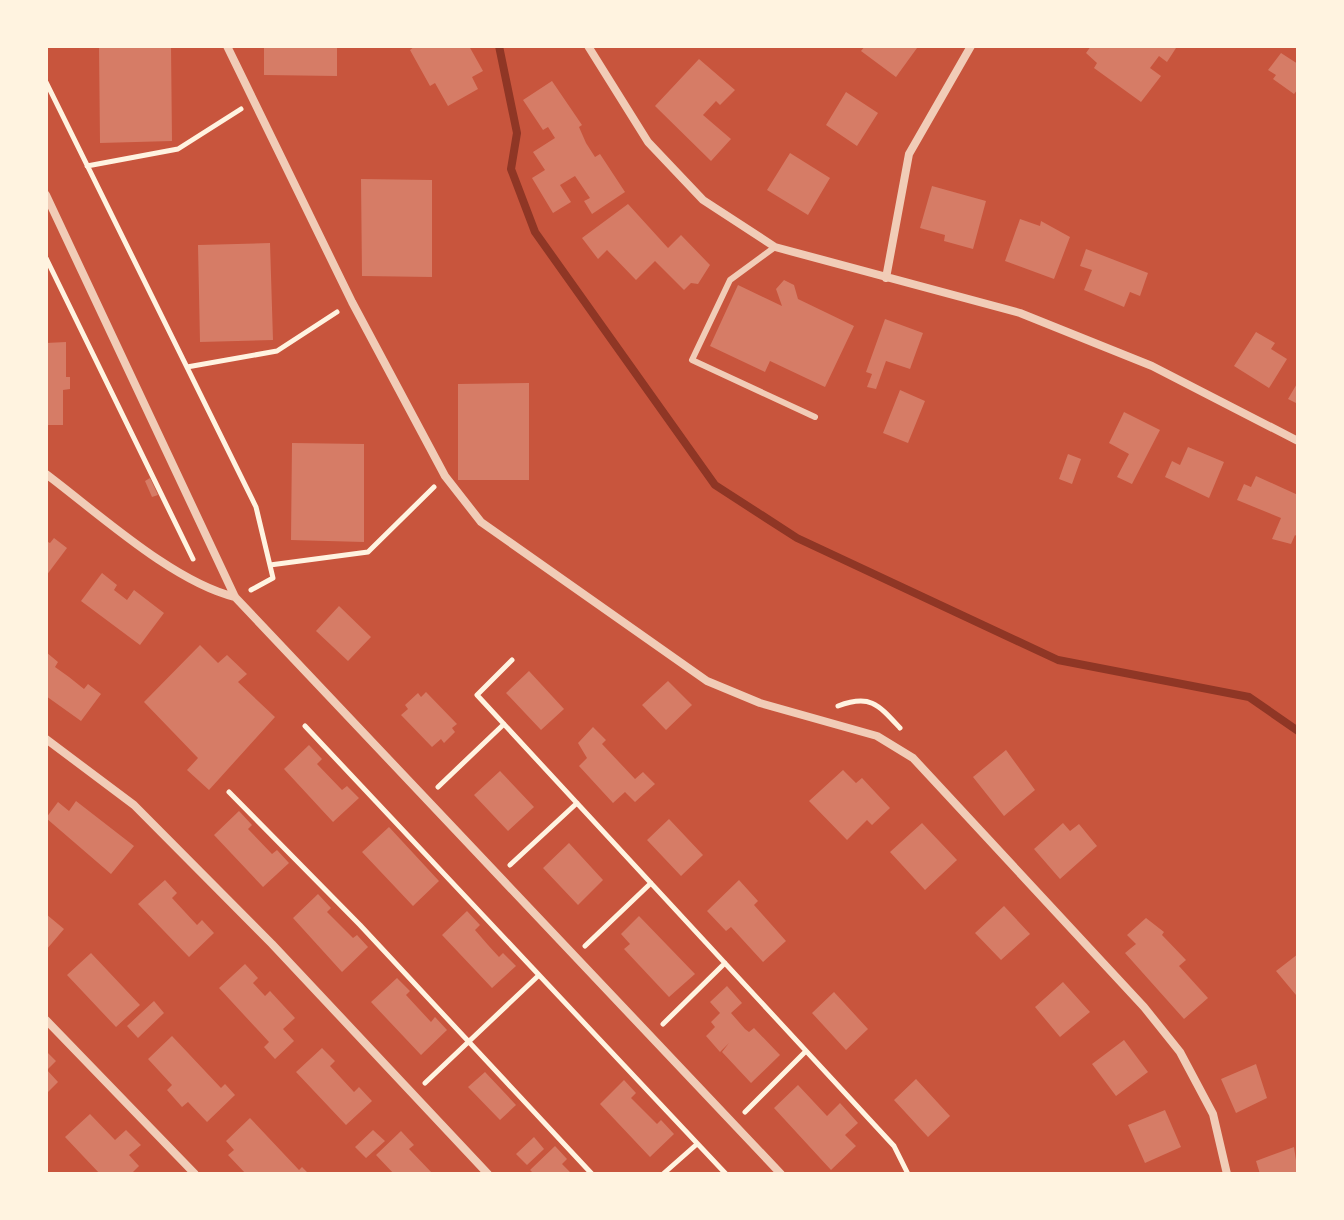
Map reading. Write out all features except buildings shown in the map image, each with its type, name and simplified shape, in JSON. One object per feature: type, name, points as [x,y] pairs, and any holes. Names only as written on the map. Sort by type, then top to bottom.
[{"type":"street","points":[[227,46],[352,302],[445,476],[481,522],[707,681],[760,703],[877,736],[913,758],[1144,1007],[1180,1052],[1213,1114],[1227,1174]]},
{"type":"street","points":[[588,46],[648,142],[703,200],[775,247],[1020,313],[1152,366],[1298,441]]},
{"type":"street","points":[[886,278],[909,154],[971,46]]},
{"type":"street","points":[[46,195],[235,597],[781,1174]]},
{"type":"street","points":[[46,474],[172,567],[208,588],[235,597]]},
{"type":"street","points":[[46,739],[134,805],[272,944],[488,1174]]},
{"type":"street","points":[[46,1020],[195,1174]]},
{"type":"lane","points":[[775,247],[730,280],[692,360],[815,417]]},
{"type":"path","points":[[46,82],[256,507],[273,578]]},
{"type":"path","points":[[87,166],[178,149],[254,101]]},
{"type":"path","points":[[46,258],[208,588]]},
{"type":"path","points":[[187,367],[277,351],[352,302]]},
{"type":"path","points":[[270,565],[368,552],[445,476]]},
{"type":"path","points":[[512,660],[477,695],[894,1146],[908,1174]]},
{"type":"path","points":[[830,707],[855,698],[871,701],[909,736]]},
{"type":"path","points":[[425,798],[504,724]]},
{"type":"path","points":[[305,726],[726,1174]]},
{"type":"path","points":[[229,792],[360,925],[592,1174]]},
{"type":"path","points":[[515,861],[577,803]]},
{"type":"path","points":[[592,939],[651,883]]},
{"type":"path","points":[[670,1017],[725,963]]},
{"type":"path","points":[[429,1080],[538,976]]},
{"type":"path","points":[[751,1106],[806,1051]]},
{"type":"path","points":[[663,1174],[697,1144]]},
{"type":"waterway","points":[[499,46],[517,133],[511,169],[535,232],[715,485],[797,538],[1058,660],[1249,697],[1298,731]]}]
